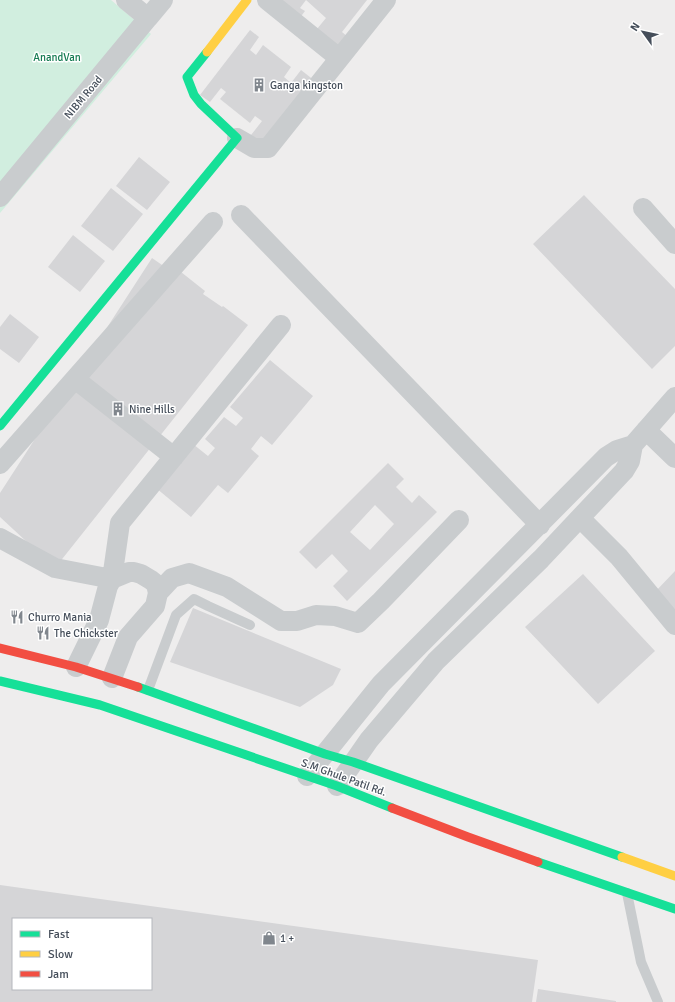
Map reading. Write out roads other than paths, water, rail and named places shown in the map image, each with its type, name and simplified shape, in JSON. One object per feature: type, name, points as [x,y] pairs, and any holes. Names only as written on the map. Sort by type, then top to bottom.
[{"type":"street","points":[[126,0],[148,18]]},
{"type":"street","name":"NIBM Road","points":[[0,197],[164,0]]},
{"type":"street","points":[[247,0],[188,77],[194,95],[201,104],[237,138],[254,148],[268,148],[386,0]]},
{"type":"street","points":[[267,0],[339,58]]},
{"type":"street","points":[[0,426],[237,138]]},
{"type":"street","points":[[643,208],[675,244]]},
{"type":"street","points":[[241,215],[540,524]]},
{"type":"street","points":[[0,464],[214,222]]},
{"type":"street","points":[[76,667],[99,620],[108,586],[112,579],[120,523],[281,325]]},
{"type":"street","points":[[75,379],[174,457]]},
{"type":"street","points":[[337,786],[369,740],[436,661],[541,559],[624,471],[630,461],[633,445],[675,396]]},
{"type":"street","points":[[646,430],[675,458]]},
{"type":"street","points":[[307,776],[381,684],[606,457],[617,450],[633,445]]},
{"type":"street","points":[[580,518],[619,557],[675,625]]},
{"type":"street","points":[[158,593],[172,578],[189,572],[227,587],[281,621],[297,621],[316,615],[335,616],[358,623],[459,520]]},
{"type":"street","points":[[0,538],[55,568],[112,579],[129,572],[141,574],[156,584],[158,593],[155,606],[128,637],[112,678]]},
{"type":"street","name":"S.M Ghule Patil Rd.","points":[[0,648],[76,667],[148,690],[325,754],[353,762],[675,876]]},
{"type":"street","name":"S.M Ghule Patil Rd.","points":[[0,681],[100,705],[161,725],[337,786],[468,837],[627,894],[675,909]]},
{"type":"lane","points":[[148,690],[176,615],[194,598],[250,625]]},
{"type":"lane","points":[[627,894],[641,962],[658,1002]]},
{"type":"place","name":"Ganga kingston","points":[[259,85]]},
{"type":"place","name":"Nine Hills","points":[[118,409]]},
{"type":"place","name":"Churro Mania","points":[[17,617]]},
{"type":"place","name":"The Chickster","points":[[43,633]]},
{"type":"place","name":"1 +","points":[[269,938]]},
{"type":"park label","name":"AnandVan","points":[[57,57]]}]
